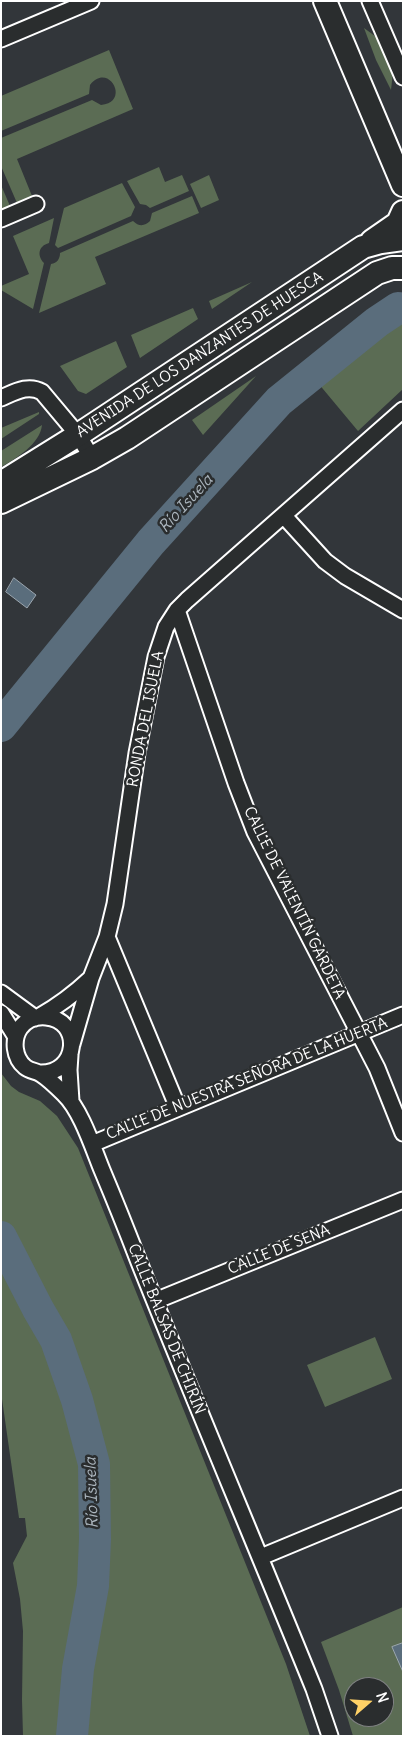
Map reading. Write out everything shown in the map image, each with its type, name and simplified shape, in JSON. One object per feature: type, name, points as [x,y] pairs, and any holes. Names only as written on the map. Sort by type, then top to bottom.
[{"type":"main road","points":[[325,1],[403,185]]},
{"type":"main road","points":[[363,247],[398,222],[403,212]]},
{"type":"main road","name":"AVENIDA DE LOS DANZANTES DE HUESCA","points":[[1,483],[78,435],[363,247],[403,239]]},
{"type":"main road","name":"AVENIDA DE LOS DANZANTES DE HUESCA","points":[[1,502],[92,458],[127,438],[377,273],[392,268],[403,268]]},
{"type":"street","points":[[1,39],[91,1]]},
{"type":"street","points":[[370,1],[403,77]]},
{"type":"street","points":[[1,219],[36,204]]},
{"type":"street","points":[[1,398],[26,389],[38,390],[46,395],[78,435],[92,458]]},
{"type":"street","name":"RONDA DEL ISUELA","points":[[71,1050],[91,978],[107,937],[115,904],[137,753],[156,657],[166,627],[177,610],[403,410]]},
{"type":"street","points":[[284,516],[325,561],[345,576],[403,610]]},
{"type":"street","name":"CALLE DE VALENTÍN GARDETA","points":[[177,610],[236,783],[255,832],[359,1033],[376,1068],[403,1134]]},
{"type":"street","points":[[107,937],[178,1108]]},
{"type":"street","name":"RONDA DEL ISUELA","points":[[37,1017],[58,1006],[76,993],[91,978]]},
{"type":"street","points":[[1,993],[37,1017],[54,1018],[62,1024],[70,1036],[71,1050],[65,1063],[49,1073],[39,1073],[26,1068],[19,1061],[16,1052],[16,1038],[23,1025],[37,1017]]},
{"type":"street","points":[[1,1013],[16,1038]]},
{"type":"street","name":"CALLE DE NUESTRA SEÑORA DE LA HUERTA","points":[[92,1144],[403,1015]]},
{"type":"street","name":"CALLE BALSAS DE CHIRÍN","points":[[71,1050],[69,1075],[71,1101],[92,1144],[261,1558],[314,1689],[330,1736]]},
{"type":"street","name":"CALLE BALSAS DE CHIRÍN","points":[[39,1073],[71,1101]]},
{"type":"street","name":"CALLE DE SENA","points":[[155,1301],[403,1200]]},
{"type":"street","points":[[261,1558],[403,1498]]},
{"type":"green space","points":[[364,28],[379,39],[393,72],[391,90],[376,60]]},
{"type":"green space","points":[[109,50],[133,109],[17,159],[32,196],[17,203],[1,166],[1,138],[92,100],[101,105],[110,103],[115,98],[116,91],[110,80],[104,78],[97,79],[90,85],[89,94],[1,131],[1,96]]},
{"type":"green space","points":[[159,167],[165,182],[182,175],[189,191],[150,208],[140,204],[127,181]]},
{"type":"green space","points":[[209,175],[219,200],[201,208],[190,184]]},
{"type":"green space","points":[[122,183],[135,207],[131,216],[58,248],[55,245],[64,208]]},
{"type":"green space","points":[[1,185],[10,206],[1,210]]},
{"type":"green space","points":[[192,196],[199,213],[95,257],[106,284],[39,313],[51,264],[58,260],[60,253],[133,221],[140,225],[146,224],[150,221],[152,213]]},
{"type":"green space","points":[[54,218],[49,243],[43,246],[40,252],[40,257],[44,263],[33,309],[1,290],[1,286],[29,274],[13,236]]},
{"type":"green space","points":[[252,282],[212,309],[209,301]]},
{"type":"green space","points":[[193,308],[198,319],[140,358],[131,335]]},
{"type":"green space","points":[[403,315],[403,389],[358,431],[318,383]]},
{"type":"green space","points":[[116,341],[127,367],[86,394],[78,391],[60,366]]},
{"type":"green space","points":[[256,376],[203,435],[192,420]]},
{"type":"green space","points":[[39,412],[39,414],[1,439],[1,428]]},
{"type":"green space","points":[[42,425],[37,438],[27,450],[1,467],[1,451]]},
{"type":"green space","points":[[1,1073],[11,1086],[19,1092],[40,1101],[57,1116],[78,1148],[286,1664],[310,1736],[23,1736],[23,1631],[20,1599],[13,1563],[27,1536],[25,1518],[19,1518],[1,1392]]},
{"type":"green space","points":[[375,1337],[392,1379],[325,1407],[307,1365]]},
{"type":"green space","points":[[403,1607],[403,1736],[353,1736],[350,1727],[394,1727],[394,1677],[344,1677],[344,1706],[321,1642]]},
{"type":"water","points":[[14,578],[36,595],[27,608],[6,592]]},
{"type":"water","points":[[403,1643],[403,1672],[392,1647]]},
{"type":"waterway","name":"Río Isuela","points":[[1,726],[151,542],[279,401],[377,322],[398,308]]},
{"type":"waterway","name":"Río Isuela","points":[[1,1237],[56,1340],[77,1400],[94,1464],[95,1539],[93,1586],[78,1669],[72,1736]]}]
